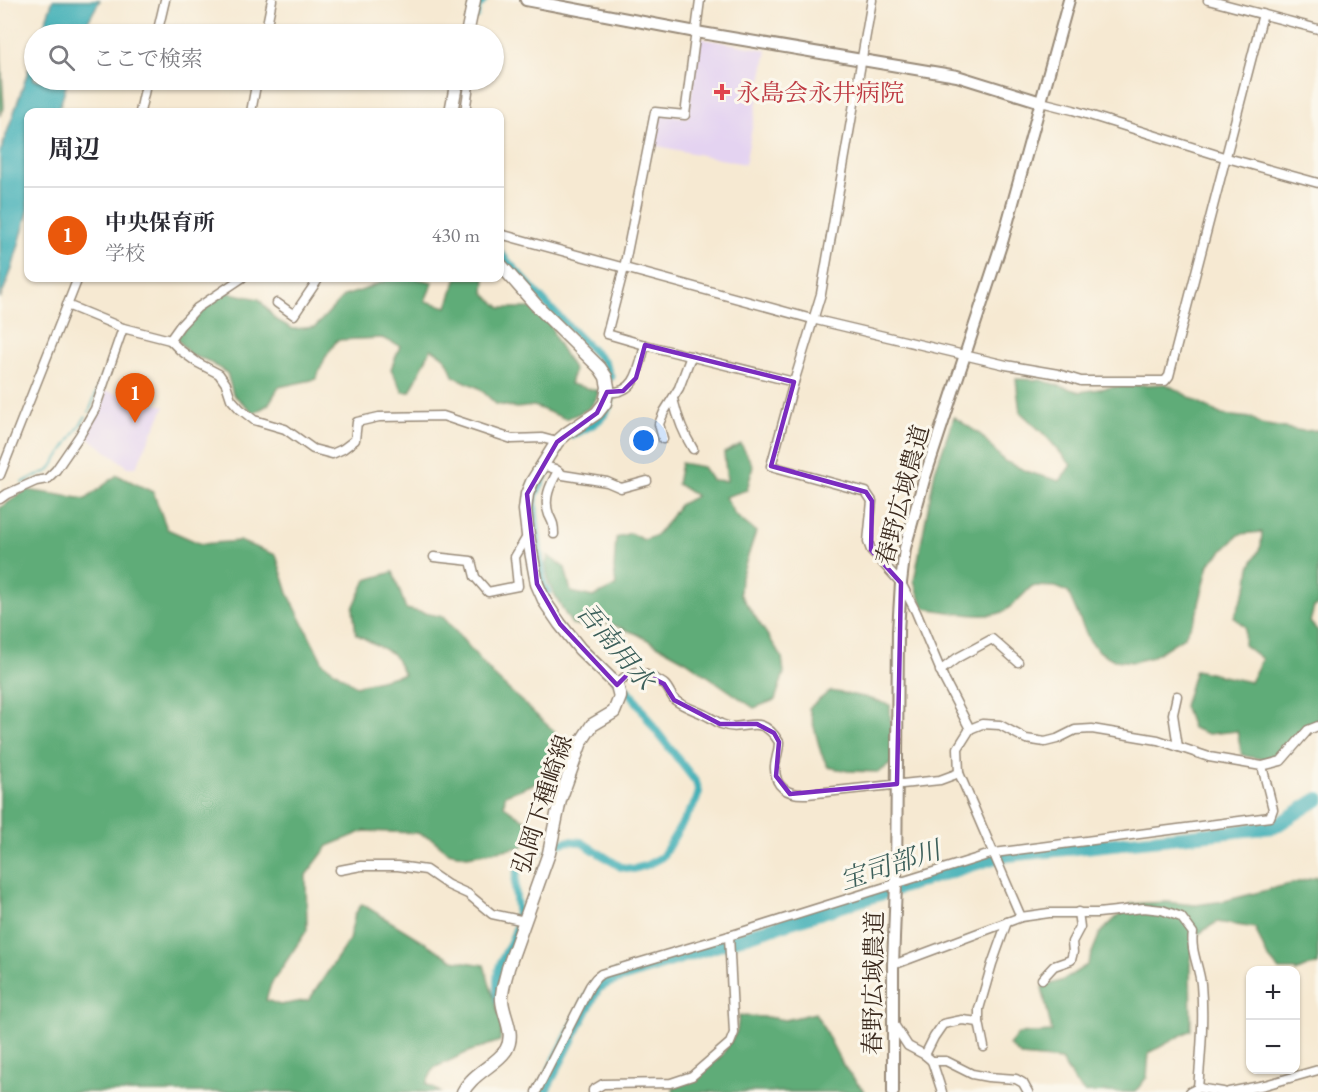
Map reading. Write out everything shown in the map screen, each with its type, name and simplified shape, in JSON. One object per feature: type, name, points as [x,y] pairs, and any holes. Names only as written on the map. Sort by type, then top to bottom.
[{"type":"main road","points":[[469,24],[474,0]]},
{"type":"main road","points":[[452,108],[459,90]]},
{"type":"main road","points":[[504,269],[535,304],[600,368],[606,377],[611,393],[597,413],[557,442],[551,468],[527,494],[525,510],[537,584],[545,602],[580,649],[620,681]]},
{"type":"main road","name":"弘岡下種崎線","points":[[463,1092],[471,1081],[499,1058],[507,1048],[510,1036],[502,1000],[520,920],[549,853],[560,800],[581,742],[592,725],[614,712],[620,698],[620,681]]},
{"type":"street","points":[[159,24],[165,0]]},
{"type":"street","points":[[267,24],[272,0]]},
{"type":"street","points":[[526,0],[696,32],[957,76],[1227,158],[1318,183]]},
{"type":"street","points":[[700,0],[685,115],[655,112],[624,268],[607,334],[794,381]]},
{"type":"street","points":[[872,0],[821,294],[771,466],[866,492],[872,501],[868,542],[871,550],[901,583],[916,612],[940,671],[970,729]]},
{"type":"street","name":"春野広域農道","points":[[892,1092],[898,631],[905,548],[1004,239],[1069,0]]},
{"type":"street","points":[[1208,0],[1318,29]]},
{"type":"street","points":[[504,235],[964,359],[1006,364],[1081,381],[1165,381],[1169,376],[1263,14]]},
{"type":"street","points":[[141,108],[145,90]]},
{"type":"street","points":[[251,108],[255,90]]},
{"type":"street","points":[[462,90],[464,108]]},
{"type":"street","points":[[0,475],[76,282]]},
{"type":"street","points":[[170,340],[197,308],[236,282]]},
{"type":"street","points":[[276,303],[294,315],[316,282]]},
{"type":"street","points":[[67,305],[123,328],[170,340],[191,358],[219,374],[231,399],[254,420],[285,429],[313,449],[332,454],[343,449],[355,440],[357,422],[379,417],[443,416],[512,439],[542,438],[557,442]]},
{"type":"street","points":[[0,500],[7,494],[36,481],[47,479],[56,470],[95,409],[123,328]]},
{"type":"street","points":[[611,393],[623,392],[636,378],[645,345]]},
{"type":"street","points":[[663,440],[660,423],[679,388],[691,356]]},
{"type":"street","points":[[673,399],[687,441],[693,449]]},
{"type":"street","points":[[554,534],[554,522],[549,514],[547,502],[551,468],[563,475],[607,482],[621,488],[647,481]]},
{"type":"street","points":[[434,557],[471,561],[475,577],[488,592],[508,588],[518,585],[515,557],[528,535]]},
{"type":"street","points":[[940,671],[957,658],[992,639],[1018,662]]},
{"type":"street","points":[[620,681],[629,673],[644,673],[664,684],[674,700],[720,724],[730,727],[757,724],[765,726],[774,733],[779,742],[775,765],[776,776],[783,789],[790,794],[940,780],[959,773]]},
{"type":"street","points":[[1177,696],[1173,714],[1178,747]]},
{"type":"street","points":[[1021,917],[959,773],[958,748],[970,729],[982,724],[1000,725],[1026,739],[1045,742],[1075,730],[1092,729],[1158,740],[1209,757],[1262,766],[1281,761],[1308,730],[1318,726]]},
{"type":"street","points":[[536,1092],[590,986],[601,974],[896,889],[994,853],[1270,817],[1273,809],[1262,766]]},
{"type":"street","points":[[340,870],[361,866],[398,866],[426,870],[448,885],[468,894],[492,914],[520,920]]},
{"type":"street","points":[[893,965],[1021,917],[1049,913],[1098,913],[1144,908],[1162,910],[1181,917],[1193,933],[1191,941],[1201,981],[1202,1012],[1194,1090],[1223,1092]]},
{"type":"street","points":[[1042,979],[1054,966],[1071,960],[1072,942],[1080,927],[1078,912]]},
{"type":"street","points":[[984,1047],[978,1009],[1007,922]]},
{"type":"street","points":[[593,1092],[603,1084],[671,1083],[681,1080],[692,1076],[730,1043],[734,1033],[729,936]]},
{"type":"street","points":[[942,1092],[928,1058],[934,1036],[943,1024],[962,1020],[979,1022]]},
{"type":"street","points":[[893,1022],[908,1046],[928,1058],[946,1061],[972,1074],[1016,1078],[1023,1083],[1028,1092]]},
{"type":"street","points":[[1229,1092],[1266,1089],[1318,1070]]},
{"type":"highlighted area","points":[[645,345],[794,382],[771,466],[866,492],[872,501],[871,550],[901,583],[897,784],[790,794],[776,776],[779,742],[774,733],[757,724],[720,724],[674,700],[664,684],[643,673],[629,673],[617,685],[560,624],[537,584],[527,494],[557,442],[597,413],[607,392],[623,391],[636,378]]},
{"type":"shaded area","points":[[699,38],[767,50],[745,164],[653,145],[658,115],[688,117]]},
{"type":"shaded area","points":[[106,391],[165,406],[136,467],[128,467],[85,435]]},
{"type":"green space","points":[[0,38],[4,108],[0,115]]},
{"type":"green space","points":[[382,282],[433,282],[425,301],[447,307],[456,282],[485,282],[484,293],[501,308],[537,308],[551,326],[557,342],[574,370],[570,384],[599,391],[597,398],[587,410],[566,419],[534,406],[517,408],[496,404],[479,388],[453,376],[446,359],[431,349],[410,392],[403,392],[391,369],[400,346],[382,338],[337,340],[325,358],[316,379],[279,387],[268,405],[254,413],[233,394],[227,373],[206,360],[190,355],[175,336],[184,323],[225,292],[259,299],[275,319],[293,329],[315,327],[344,296]]},
{"type":"green space","points":[[1016,379],[1040,380],[1080,392],[1119,386],[1166,384],[1222,415],[1252,418],[1261,424],[1303,431],[1318,430],[1318,605],[1314,607],[1310,622],[1318,631],[1318,720],[1300,731],[1275,756],[1263,759],[1242,755],[1237,731],[1208,734],[1192,728],[1184,706],[1195,670],[1250,682],[1262,659],[1244,645],[1245,627],[1234,617],[1248,583],[1250,567],[1261,546],[1262,532],[1240,534],[1209,564],[1196,616],[1184,637],[1152,657],[1133,662],[1114,660],[1100,652],[1089,640],[1068,592],[1056,587],[1032,586],[1008,609],[992,615],[962,614],[924,608],[914,581],[935,471],[954,417],[981,435],[1004,461],[1031,473],[1060,481],[1071,465],[1046,436],[1020,412]]},
{"type":"green space","points":[[741,444],[753,466],[747,490],[725,497],[735,515],[756,532],[741,577],[740,594],[782,657],[784,673],[775,700],[754,708],[686,661],[637,634],[611,624],[592,621],[583,626],[572,624],[549,584],[546,565],[548,556],[565,568],[571,592],[593,597],[616,586],[614,569],[616,538],[630,533],[644,540],[655,536],[679,505],[696,496],[677,484],[681,463],[703,467],[712,480],[727,481],[724,453]]},
{"type":"green space","points":[[117,475],[153,492],[167,529],[201,544],[239,541],[276,555],[288,593],[323,663],[356,686],[404,674],[393,654],[356,634],[353,608],[366,580],[393,572],[406,609],[443,617],[496,678],[556,733],[560,774],[505,795],[504,806],[533,826],[531,841],[521,847],[467,856],[448,852],[431,838],[417,833],[364,831],[328,846],[306,875],[307,930],[271,984],[266,1000],[280,1005],[309,1000],[349,940],[355,914],[362,904],[453,960],[484,965],[502,1026],[500,1041],[468,1052],[434,1068],[426,1084],[440,1092],[0,1092],[0,508],[27,490],[86,499]]},
{"type":"green space","points":[[830,691],[864,697],[890,705],[892,763],[879,772],[848,771],[828,767],[821,753],[809,708]]},
{"type":"green space","points":[[1318,877],[1318,965],[1300,970],[1300,966],[1276,966],[1267,956],[1255,928],[1217,922],[1195,936],[1190,966],[1191,1030],[1149,1053],[1147,1077],[1135,1092],[1084,1092],[1076,1084],[1061,1060],[1021,1056],[1009,1045],[1018,1034],[1052,1032],[1042,987],[1063,980],[1087,965],[1100,933],[1131,904],[1166,902],[1196,905],[1224,901]]},
{"type":"green space","points":[[815,1013],[843,1065],[865,1092],[673,1092],[674,1086],[691,1080],[722,1055],[737,1031],[739,1016],[785,1020]]},
{"type":"water","points":[[53,0],[100,0],[87,24],[45,24]]},
{"type":"water","points":[[24,83],[24,90],[65,90],[59,108],[24,108],[24,226],[12,269],[0,299],[0,153]]},
{"type":"waterway","name":"吾南用水","points":[[476,15],[477,8],[484,0]]},
{"type":"waterway","name":"吾南用水","points":[[504,257],[605,363],[611,377]]},
{"type":"waterway","points":[[89,412],[103,375]]},
{"type":"waterway","name":"吾南用水","points":[[573,435],[602,417],[611,399]]},
{"type":"waterway","points":[[22,483],[49,471],[86,416]]},
{"type":"waterway","name":"吾南用水","points":[[547,592],[543,585],[534,506],[535,495],[556,453]]},
{"type":"waterway","name":"吾南用水","points":[[555,845],[569,841],[581,842],[621,867],[634,869],[647,865],[662,857],[696,801],[699,792],[696,782],[654,728],[633,696],[616,680]]},
{"type":"waterway","name":"宝司部川","points":[[542,1092],[596,987],[608,980],[999,856],[1274,827],[1318,799]]},
{"type":"waterway","name":"吾南用水","points":[[498,1000],[498,972],[517,924],[516,878],[521,864],[540,851]]},
{"type":"place","name":"永島会永井病院","points":[[722,92]]},
{"type":"place","name":"中央保育所","points":[[135,423]]}]
